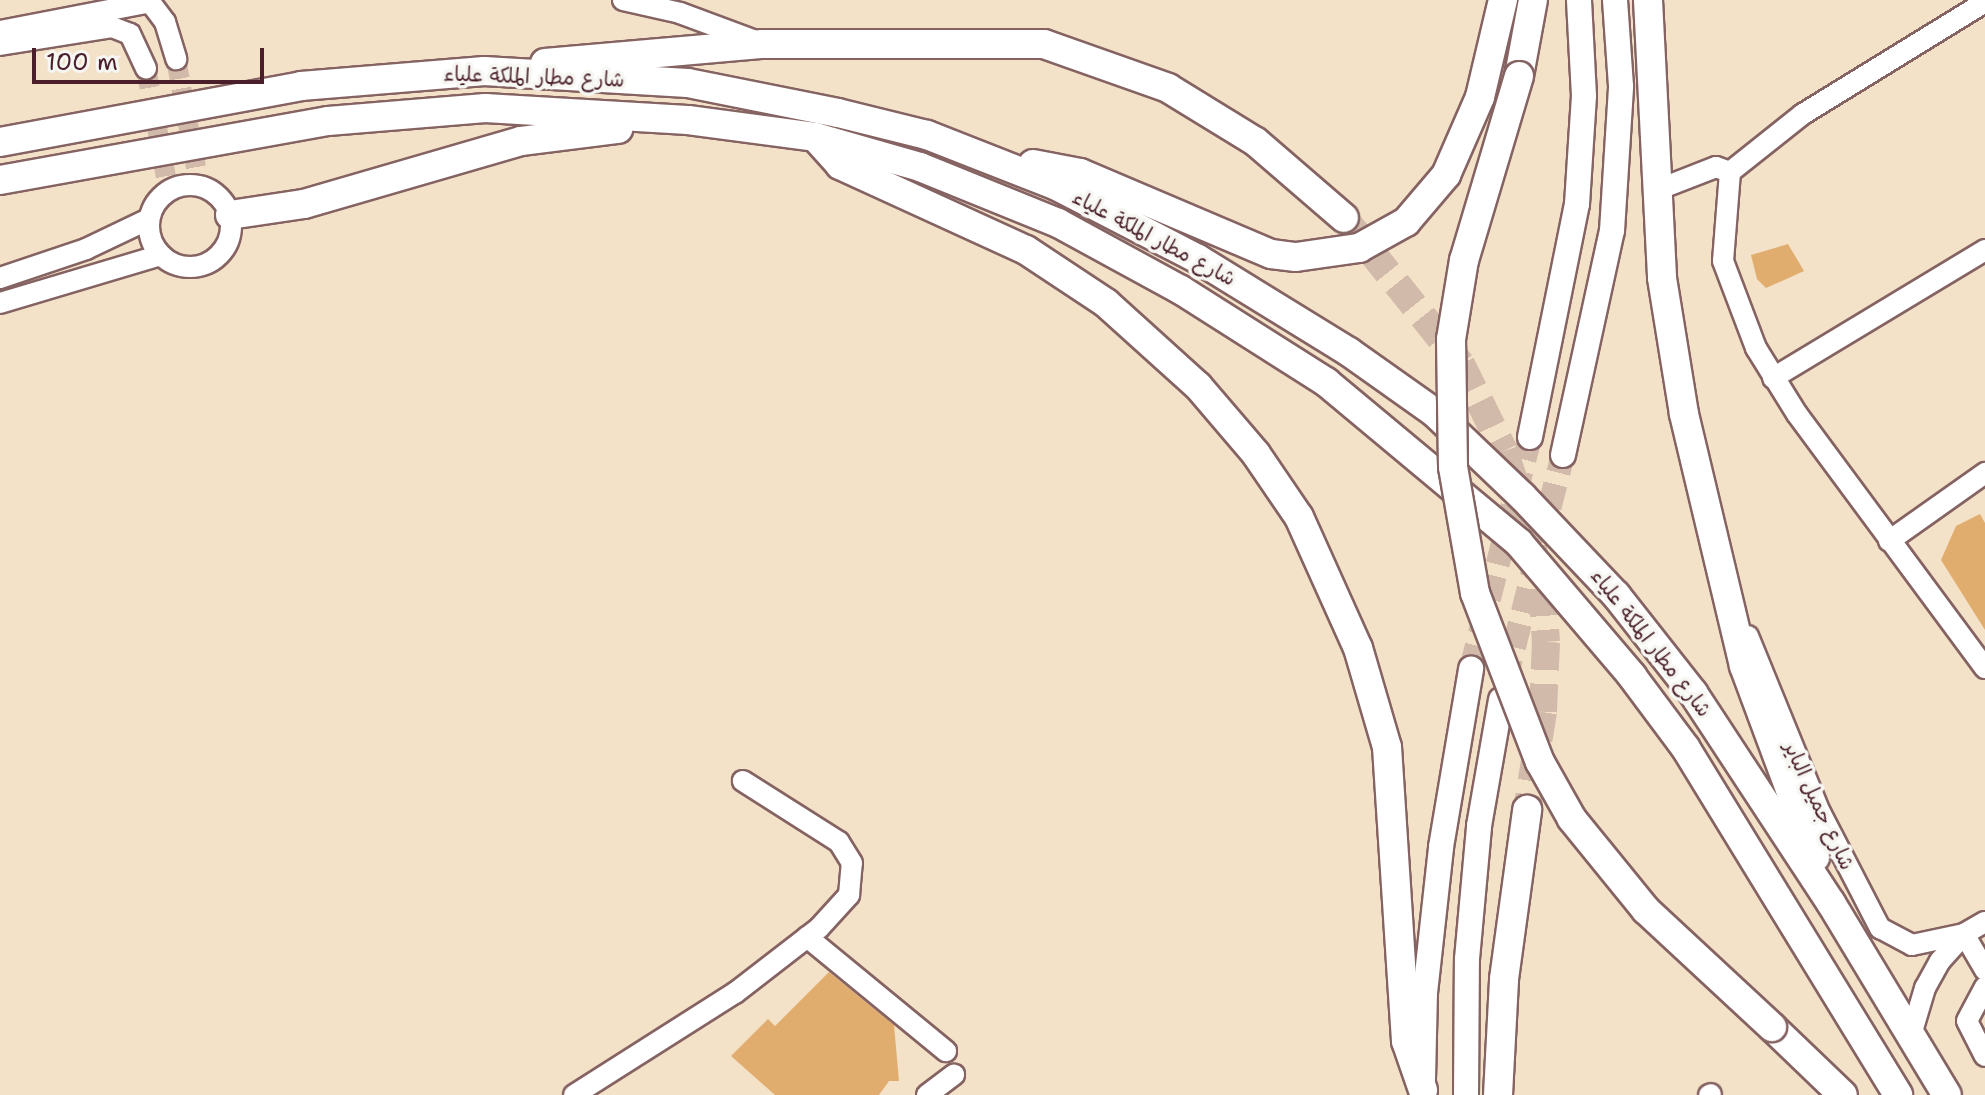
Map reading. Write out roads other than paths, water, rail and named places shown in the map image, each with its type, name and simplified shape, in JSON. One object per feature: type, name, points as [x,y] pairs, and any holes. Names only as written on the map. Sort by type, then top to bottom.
[{"type":"highway","points":[[1008,164],[1042,164],[1080,173],[1271,254],[1296,257],[1359,248],[1406,222],[1446,175],[1480,97],[1503,0]]},
{"type":"highway","points":[[1533,0],[1519,76],[1464,260],[1451,339],[1453,467],[1475,593],[1540,762],[1572,819],[1646,910],[1843,1095]]},
{"type":"highway","points":[[1648,0],[1657,190],[1675,368],[1725,600],[1831,903]]},
{"type":"highway","points":[[484,71],[763,44],[1013,40],[1082,54],[1168,88],[1256,142],[1344,218]]},
{"type":"highway","name":"شارع مطار الملكة علياء","points":[[0,142],[301,86],[484,71],[688,83],[890,124],[1008,164],[1198,259],[1349,352],[1435,413],[1522,496],[1635,619],[1732,749],[1831,903],[1947,1095]]},
{"type":"highway","name":"شارع مطار الملكة علياء","points":[[0,180],[328,121],[462,108],[688,120],[815,137],[920,167],[1058,223],[1181,290],[1368,412],[1508,533],[1599,636],[1685,747],[1898,1095]]},
{"type":"highway","points":[[230,215],[304,204],[521,141],[688,120]]},
{"type":"highway","points":[[815,137],[840,165],[1026,250],[1106,303],[1198,386],[1256,454],[1299,517],[1358,648],[1387,747],[1406,1041],[1423,1093]]},
{"type":"highway","points":[[1498,1095],[1504,979],[1527,810]]},
{"type":"main road","points":[[1530,437],[1553,341],[1577,204],[1584,96],[1579,0]]},
{"type":"main road","points":[[1563,455],[1612,231],[1621,86],[1615,0]]},
{"type":"main road","points":[[1423,1093],[1425,993],[1441,847],[1471,669]]},
{"type":"main road","points":[[1466,1095],[1468,945],[1479,826],[1501,700]]},
{"type":"street","points":[[623,0],[680,13],[763,44]]},
{"type":"street","points":[[0,45],[84,28],[123,30],[160,1]]},
{"type":"street","points":[[0,31],[160,1]]},
{"type":"street","points":[[160,1],[176,59]]},
{"type":"street","points":[[1985,2],[1825,99],[1730,172],[1722,247],[1726,275],[1773,378],[1889,541],[1985,668]]},
{"type":"street","points":[[123,30],[146,68]]},
{"type":"street","points":[[1657,190],[1716,167],[1730,172]]},
{"type":"street","points":[[201,180],[221,198],[230,215],[228,241],[211,261],[185,267],[161,255],[153,245],[149,219],[167,184],[186,185],[201,180]]},
{"type":"street","points":[[0,278],[86,249],[149,219]]},
{"type":"street","points":[[1773,378],[1985,250]]},
{"type":"street","points":[[0,303],[161,255]]},
{"type":"street","points":[[1889,541],[1985,473]]},
{"type":"street","name":"شارع جميل الباير","points":[[1725,600],[1744,624],[1820,812],[1880,928],[1902,943],[1921,946],[1964,934],[1985,922]]},
{"type":"street","points":[[574,1095],[735,993],[807,937],[849,895],[852,863],[829,833],[743,781]]},
{"type":"street","points":[[1964,934],[1985,970]]},
{"type":"street","name":"شارع جميل الباير","points":[[1911,1035],[1932,974],[1964,934]]},
{"type":"street","points":[[807,937],[946,1051]]},
{"type":"street","points":[[1985,987],[1967,1021],[1985,1056]]},
{"type":"street","points":[[927,1095],[954,1075]]},
{"type":"tunnel","points":[[176,59],[197,172]]},
{"type":"tunnel","points":[[146,68],[166,177]]},
{"type":"tunnel","points":[[1344,218],[1461,364],[1504,451],[1523,507],[1542,588],[1546,642],[1543,712],[1527,810]]},
{"type":"tunnel","points":[[1471,669],[1530,437]]},
{"type":"tunnel","points":[[1505,682],[1563,455]]}]
